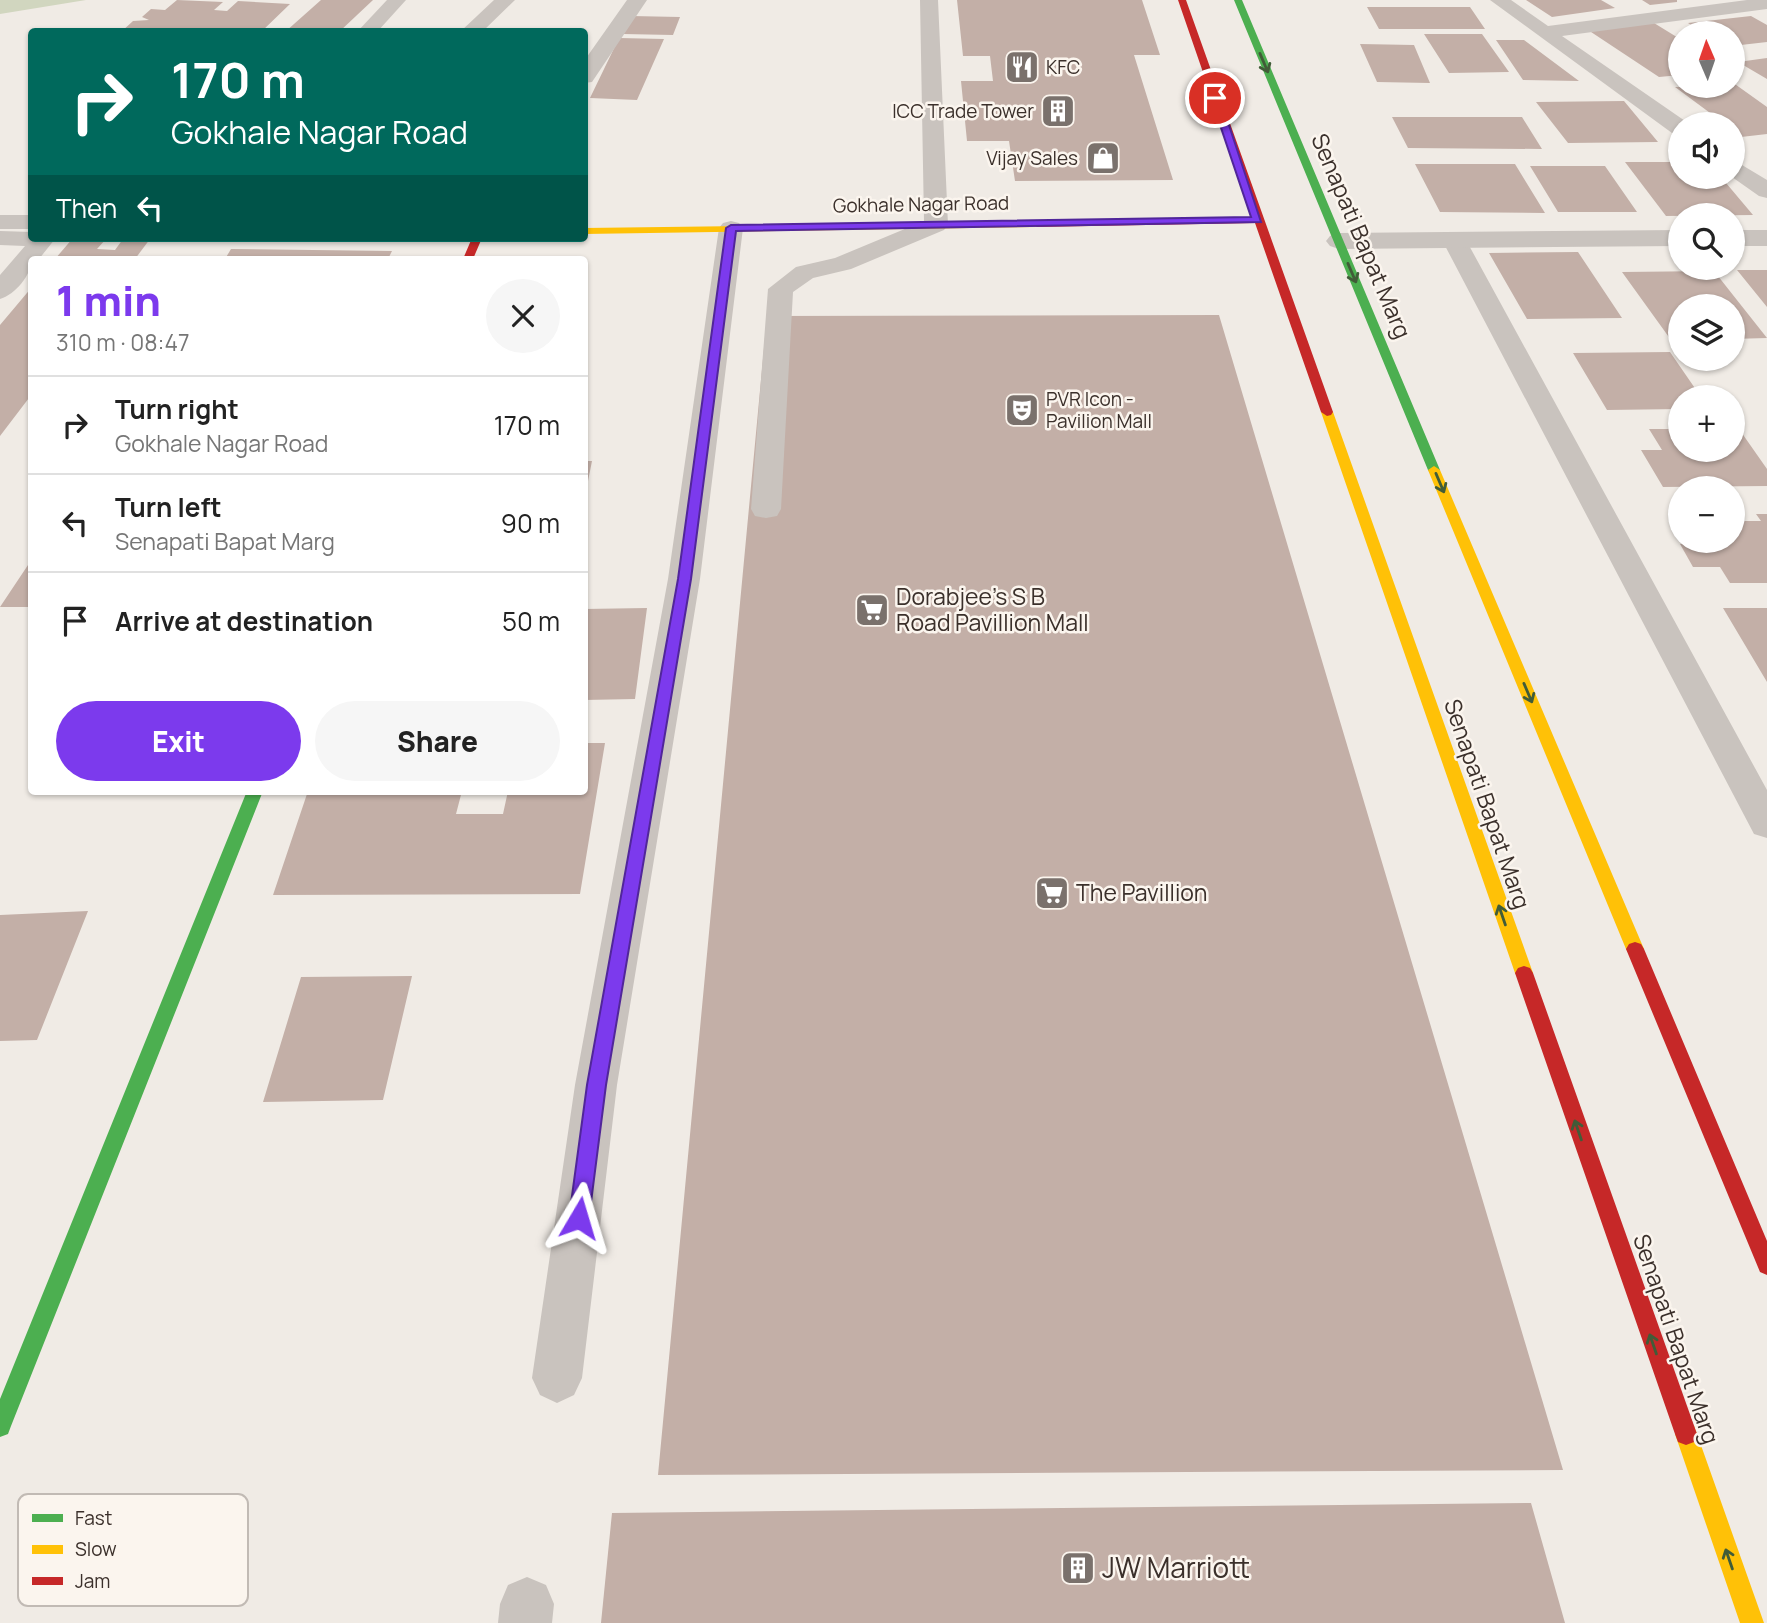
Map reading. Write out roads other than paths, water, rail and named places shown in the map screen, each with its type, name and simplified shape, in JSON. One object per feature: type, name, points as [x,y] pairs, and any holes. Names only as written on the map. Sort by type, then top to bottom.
[{"type":"main road","name":"Senapati Bapat Marg","points":[[1182,0],[1257,220],[1752,1623]]},
{"type":"main road","name":"Senapati Bapat Marg","points":[[1238,0],[1767,1265]]},
{"type":"main road","name":"Gokhale Nagar Road","points":[[588,231],[1257,220]]},
{"type":"main road","points":[[0,1426],[253,795]]},
{"type":"street","points":[[474,28],[505,0]]},
{"type":"street","points":[[588,71],[637,0]]},
{"type":"street","points":[[0,222],[28,222]]},
{"type":"street","points":[[1745,238],[1767,238]]},
{"type":"street","points":[[1339,241],[1668,239]]},
{"type":"lane","points":[[370,28],[397,0]]},
{"type":"lane","points":[[766,509],[781,289],[805,272],[842,264],[936,225],[929,0]]},
{"type":"lane","points":[[1499,0],[1668,119]]},
{"type":"lane","points":[[1545,32],[1767,3]]},
{"type":"lane","points":[[1745,175],[1767,191]]},
{"type":"lane","points":[[558,1378],[596,1085],[684,579],[731,228]]},
{"type":"lane","points":[[0,238],[28,239]]},
{"type":"lane","points":[[1454,240],[1767,824]]},
{"type":"lane","points":[[29,256],[40,242]]},
{"type":"lane","points":[[0,290],[28,257]]},
{"type":"place","name":"KFC","points":[[1022,67]]},
{"type":"place","name":"ICC Trade Tower","points":[[1058,111]]},
{"type":"place","name":"Vijay Sales","points":[[1103,158]]},
{"type":"place","name":"PVR Icon - Pavilion Mall","points":[[1022,410]]},
{"type":"place","name":"Dorabjee's S B Road Pavillion Mall","points":[[872,610]]},
{"type":"place","name":"The Pavillion","points":[[1052,893]]},
{"type":"place","name":"JW Marriott","points":[[1078,1568]]}]
